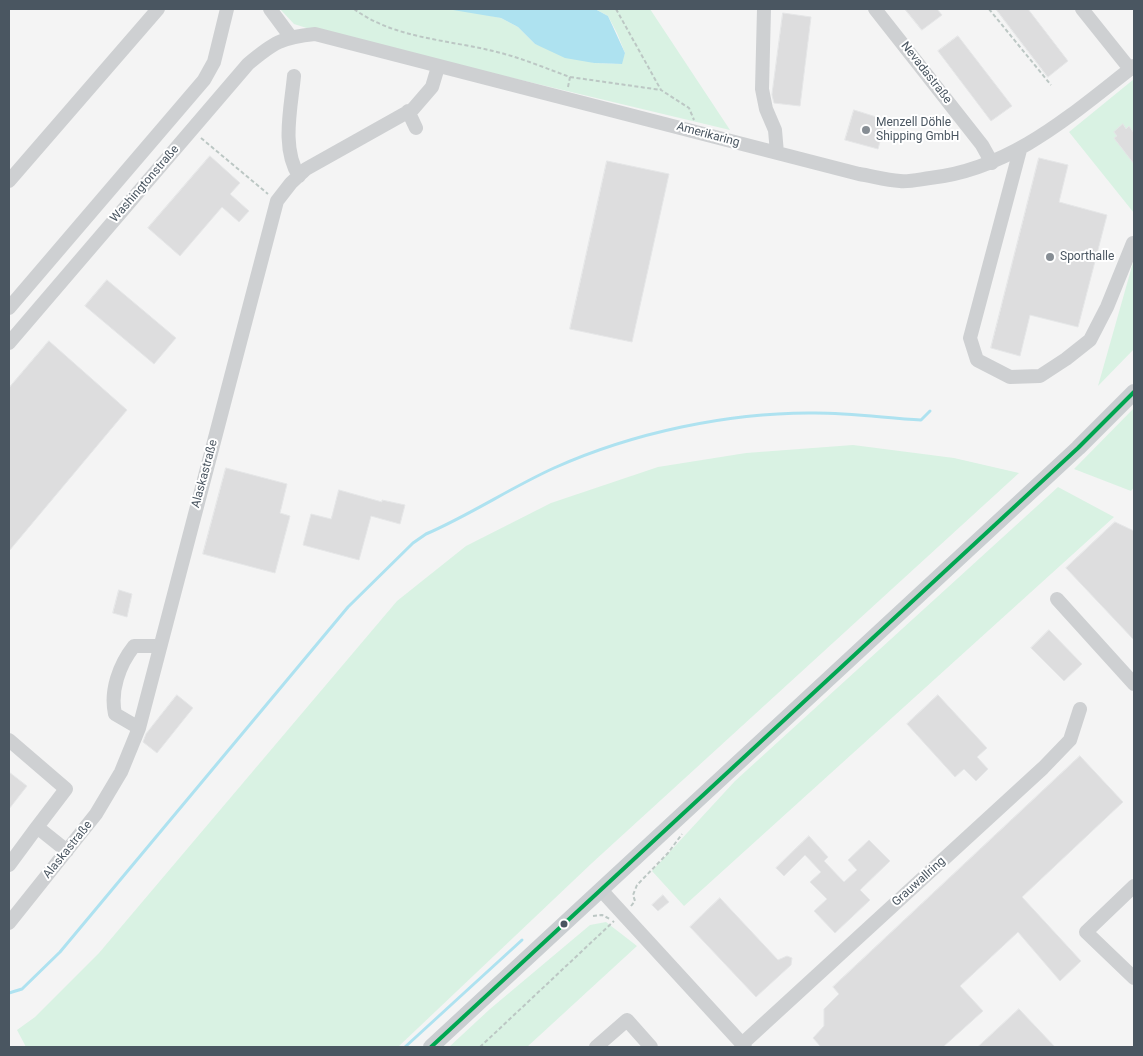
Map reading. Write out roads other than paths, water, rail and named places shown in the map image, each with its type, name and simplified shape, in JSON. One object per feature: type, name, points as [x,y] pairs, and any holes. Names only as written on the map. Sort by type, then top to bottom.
[{"type":"main road","points":[[431,1047],[1078,448],[1134,392]]},
{"type":"street","points":[[9,181],[158,9]]},
{"type":"street","points":[[9,308],[204,80],[214,62],[227,9]]},
{"type":"street","points":[[270,9],[290,36]]},
{"type":"street","points":[[764,9],[762,89],[766,109],[775,130],[776,153]]},
{"type":"street","name":"Nevadastraße","points":[[875,9],[982,145],[992,163]]},
{"type":"street","points":[[1082,9],[1132,67]]},
{"type":"street","name":"Amerikaring","points":[[290,36],[315,34],[859,174],[901,181],[949,176],[992,163],[1020,150],[1058,126],[1132,67]]},
{"type":"street","name":"Washingtonstraße","points":[[9,343],[248,64],[268,47],[290,36]]},
{"type":"street","name":"Alaskastraße","points":[[9,923],[96,814],[122,772],[139,728],[277,201],[299,176],[408,111],[432,87],[438,67]]},
{"type":"street","points":[[294,76],[288,141],[292,165],[299,176]]},
{"type":"street","points":[[408,111],[416,128]]},
{"type":"street","points":[[1020,150],[970,338],[977,360],[1010,377],[1040,376],[1066,359],[1090,340],[1107,306],[1133,243]]},
{"type":"street","points":[[1057,599],[1134,684]]},
{"type":"street","points":[[139,728],[115,714],[112,701],[123,660],[134,646],[160,646]]},
{"type":"street","name":"Grauwallring","points":[[601,890],[743,1046],[1043,768],[1070,740],[1080,709]]},
{"type":"street","points":[[9,740],[66,790],[9,865]]},
{"type":"street","points":[[37,827],[67,851]]},
{"type":"street","points":[[1134,886],[1086,932],[1134,978]]},
{"type":"street","points":[[596,1047],[627,1020],[652,1047]]},
{"type":"water","points":[[447,9],[595,9],[608,16],[625,53],[622,64],[594,63],[565,58],[535,44],[518,27],[501,18]]},
{"type":"waterway","points":[[9,993],[22,989],[60,952],[348,607],[413,543],[426,534],[554,468],[616,444],[648,435],[682,427],[749,416],[828,413],[921,420],[930,411]]},
{"type":"waterway","points":[[405,1047],[522,940]]},
{"type":"place","name":"Menzell Döhle Shipping GmbH","points":[[866,130]]},
{"type":"place","name":"Sporthalle","points":[[1050,257]]}]
